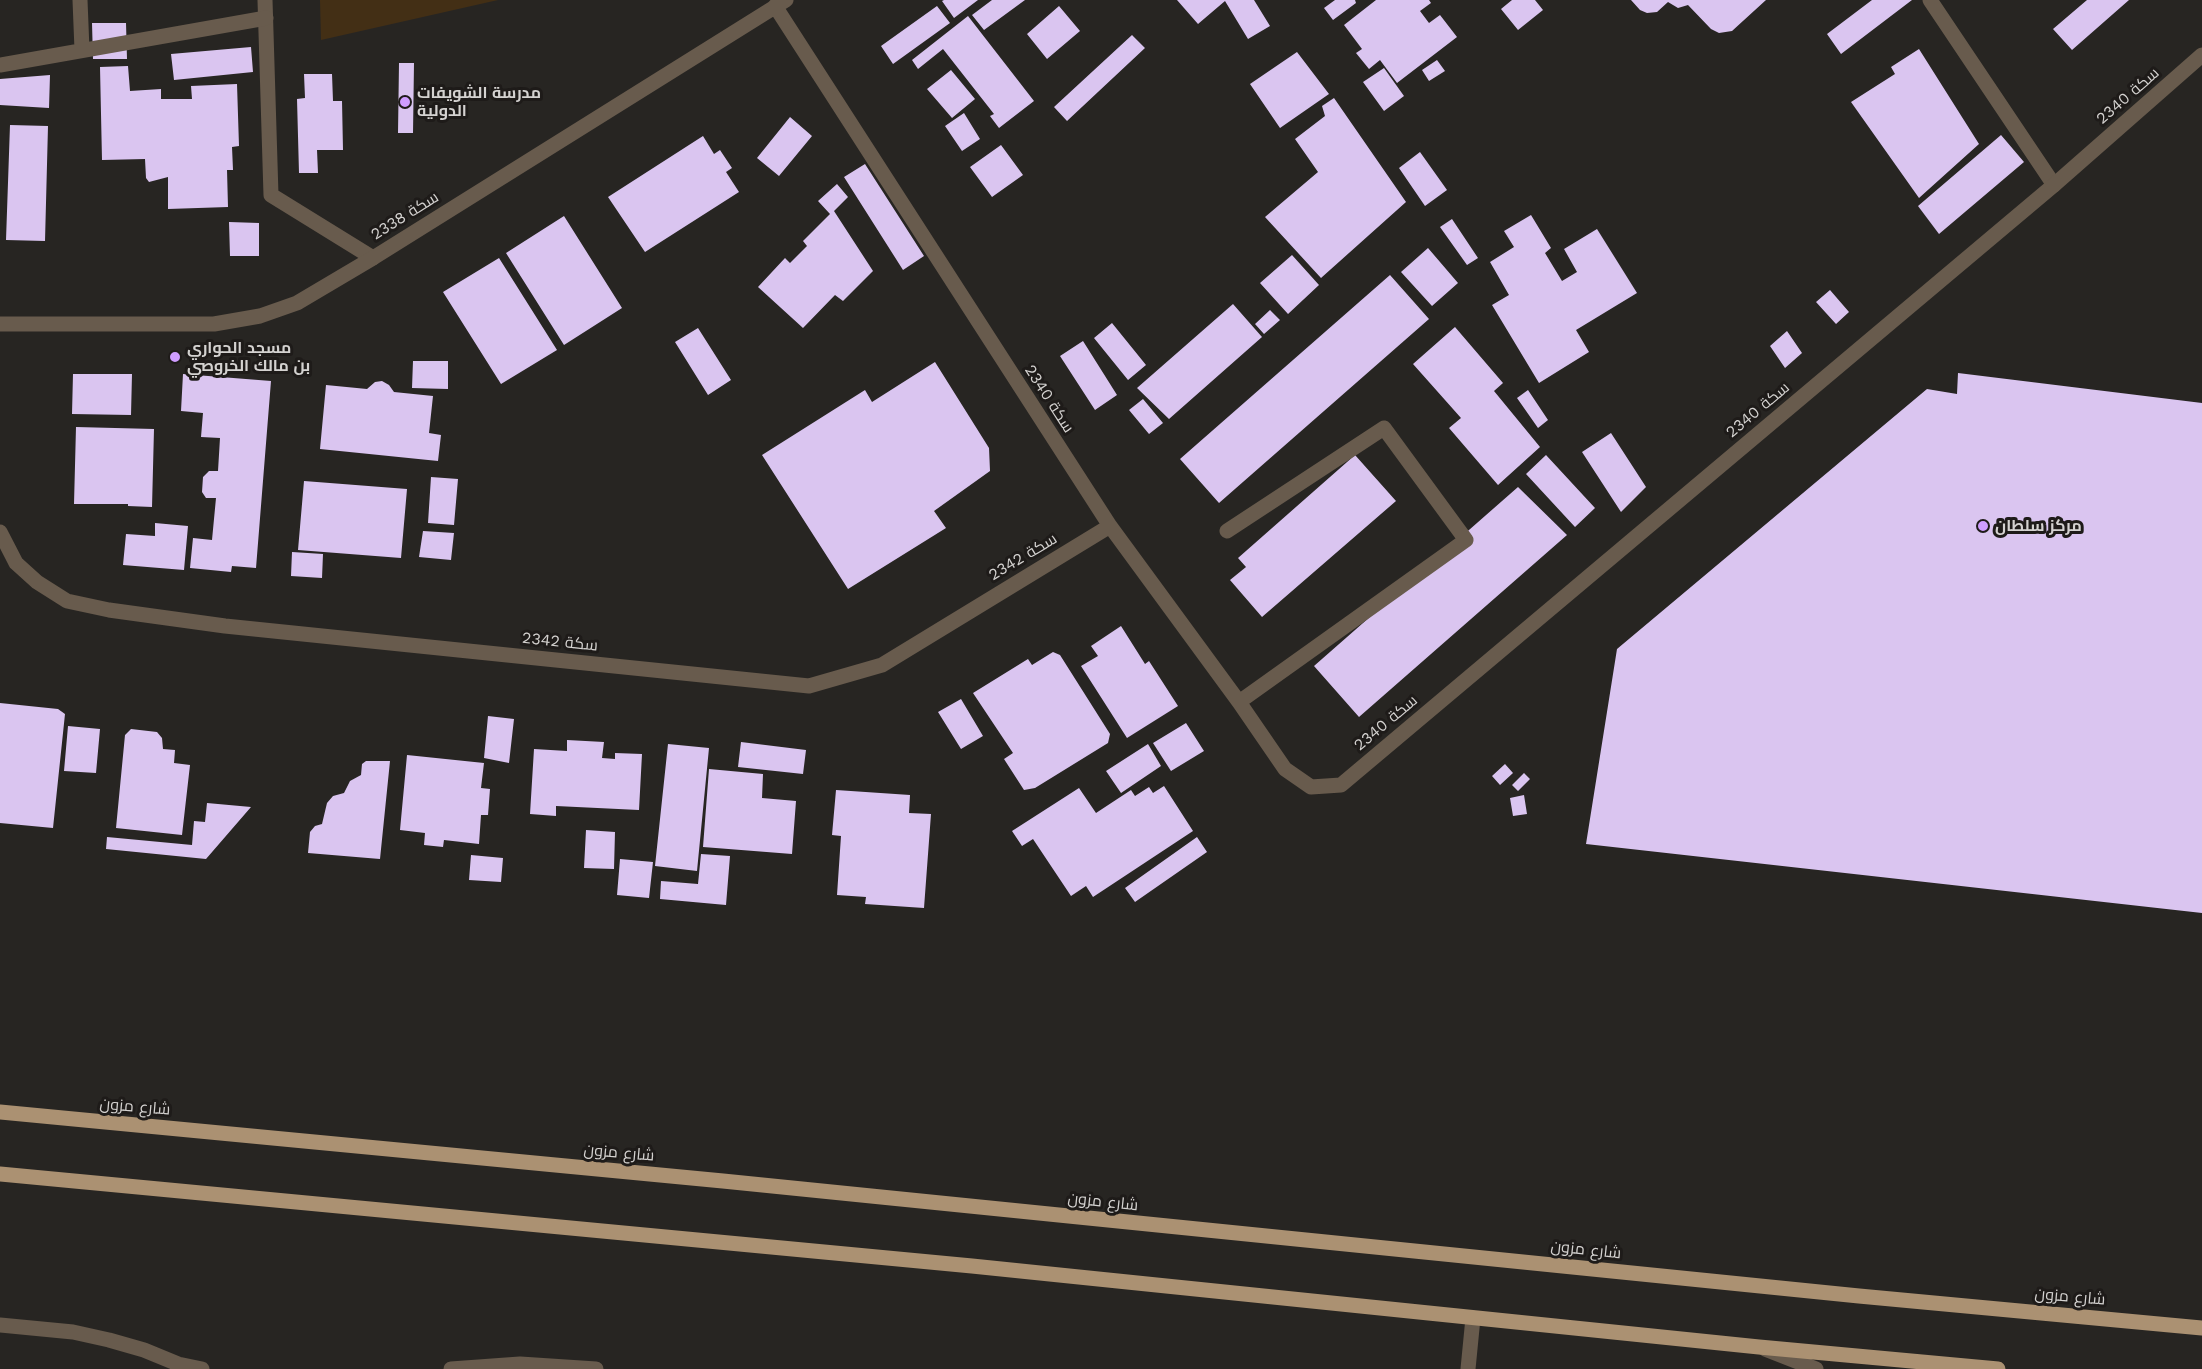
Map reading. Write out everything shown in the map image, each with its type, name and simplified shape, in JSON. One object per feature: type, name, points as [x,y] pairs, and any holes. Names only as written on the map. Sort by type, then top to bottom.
[{"type":"main road","name":"شارع مزون","points":[[0,1112],[723,1181],[1870,1297],[2202,1328]]},
{"type":"main road","points":[[0,1174],[972,1266],[1759,1347],[1998,1369]]},
{"type":"street","points":[[80,0],[82,50]]},
{"type":"street","points":[[266,0],[271,195],[373,258]]},
{"type":"street","points":[[1930,0],[2054,185]]},
{"type":"street","name":"سكة 2340","points":[[781,3],[1110,526],[1239,702],[1285,770],[1311,787],[1341,785],[2054,185],[2202,55]]},
{"type":"street","name":"سكة 2338","points":[[0,324],[214,324],[260,316],[297,303],[781,3]]},
{"type":"street","points":[[0,65],[266,18]]},
{"type":"street","points":[[1227,531],[1384,428],[1466,540],[1239,702]]},
{"type":"street","name":"سكة 2342","points":[[0,532],[16,563],[37,582],[67,601],[109,610],[225,626],[809,686],[882,664],[1110,526]]},
{"type":"street","points":[[1468,1369],[1473,1318]]},
{"type":"street","points":[[0,1325],[73,1332],[144,1350],[178,1364],[202,1369]]},
{"type":"street","points":[[1759,1347],[1816,1369]]},
{"type":"street","points":[[451,1369],[520,1364],[596,1369]]},
{"type":"shaded area","points":[[320,0],[498,0],[321,40]]},
{"type":"building","points":[[978,0],[954,18],[942,1]]},
{"type":"building","points":[[992,0],[1025,0],[984,30],[972,15]]},
{"type":"building","points":[[1177,0],[1254,0],[1270,26],[1248,39],[1225,1],[1198,24]]},
{"type":"building","points":[[1335,0],[1355,0],[1356,3],[1333,20],[1324,8]]},
{"type":"building","points":[[1376,0],[1429,0],[1431,3],[1420,11],[1429,23],[1440,15],[1457,37],[1397,83],[1380,60],[1369,69],[1356,53],[1362,49],[1344,25]]},
{"type":"building","points":[[1512,0],[1535,0],[1543,10],[1518,30],[1501,9]]},
{"type":"building","points":[[1631,0],[1766,0],[1732,31],[1719,33],[1711,29],[1688,5],[1678,8],[1668,2],[1657,12],[1647,13],[1640,10]]},
{"type":"building","points":[[1872,0],[1912,0],[1841,54],[1827,34]]},
{"type":"building","points":[[2087,0],[2129,0],[2072,50],[2053,29]]},
{"type":"building","points":[[937,6],[950,23],[893,64],[881,46]]},
{"type":"building","points":[[1059,6],[1080,31],[1047,59],[1027,34]]},
{"type":"building","points":[[968,16],[1034,101],[999,128],[990,116],[994,114],[943,49],[918,69],[912,60]]},
{"type":"building","points":[[92,23],[126,23],[127,59],[93,59]]},
{"type":"building","points":[[1132,35],[1145,48],[1067,121],[1054,107]]},
{"type":"building","points":[[251,47],[253,72],[174,80],[171,54]]},
{"type":"building","points":[[1919,49],[1979,144],[1919,198],[1851,102],[1895,74],[1891,67]]},
{"type":"building","points":[[1297,52],[1329,94],[1280,128],[1250,84]]},
{"type":"building","points":[[1437,60],[1445,71],[1429,81],[1422,70]]},
{"type":"building","points":[[399,63],[414,63],[413,133],[398,133]]},
{"type":"building","points":[[128,66],[130,91],[161,89],[161,99],[192,99],[191,86],[237,84],[239,146],[232,147],[233,170],[227,170],[228,207],[168,209],[168,177],[149,182],[146,178],[145,159],[102,160],[100,67]]},
{"type":"building","points":[[1384,68],[1404,96],[1384,111],[1363,82]]},
{"type":"building","points":[[951,70],[975,99],[952,118],[927,89]]},
{"type":"building","points":[[304,74],[332,74],[333,101],[342,101],[343,150],[317,150],[318,173],[299,173],[297,99],[305,98]]},
{"type":"building","points":[[50,75],[49,108],[0,105],[0,79]]},
{"type":"building","points":[[1334,98],[1406,202],[1321,278],[1265,217],[1318,172],[1295,139],[1325,116],[1322,106]]},
{"type":"building","points":[[964,113],[980,139],[962,151],[945,126]]},
{"type":"building","points":[[790,117],[812,136],[779,176],[757,158]]},
{"type":"building","points":[[10,125],[48,126],[45,241],[6,240]]},
{"type":"building","points":[[2001,135],[2024,162],[1939,234],[1918,206]]},
{"type":"building","points":[[703,136],[714,154],[720,150],[732,168],[726,172],[739,192],[645,252],[608,197]]},
{"type":"building","points":[[1001,145],[1023,175],[992,197],[970,167]]},
{"type":"building","points":[[1420,152],[1447,190],[1425,206],[1399,168]]},
{"type":"building","points":[[865,164],[924,256],[903,270],[844,177]]},
{"type":"building","points":[[837,184],[848,197],[834,211],[873,271],[843,301],[835,295],[803,328],[758,287],[785,258],[790,263],[807,246],[803,241],[830,214],[818,201]]},
{"type":"building","points":[[1531,215],[1551,248],[1545,253],[1562,281],[1577,272],[1564,249],[1597,229],[1637,293],[1576,330],[1589,352],[1539,383],[1492,305],[1509,295],[1490,262],[1514,247],[1504,231]]},
{"type":"building","points":[[564,216],[622,308],[564,345],[506,253]]},
{"type":"building","points":[[1452,219],[1478,258],[1467,265],[1440,227]]},
{"type":"building","points":[[229,222],[259,223],[259,256],[230,256]]},
{"type":"building","points":[[1428,248],[1458,283],[1432,306],[1401,272]]},
{"type":"building","points":[[1292,255],[1319,285],[1288,314],[1260,283]]},
{"type":"building","points":[[499,258],[557,350],[501,384],[443,292]]},
{"type":"building","points":[[1390,275],[1429,319],[1219,503],[1180,459]]},
{"type":"building","points":[[1830,290],[1849,312],[1836,324],[1816,302]]},
{"type":"building","points":[[1233,304],[1262,337],[1169,419],[1137,388]]},
{"type":"building","points":[[1270,310],[1280,320],[1264,334],[1255,324]]},
{"type":"building","points":[[1112,323],[1146,365],[1128,380],[1094,338]]},
{"type":"building","points":[[1455,327],[1503,383],[1494,391],[1540,447],[1498,485],[1449,428],[1461,418],[1413,364]]},
{"type":"building","points":[[698,328],[731,380],[708,395],[675,342]]},
{"type":"building","points":[[1787,331],[1802,353],[1785,368],[1770,346]]},
{"type":"building","points":[[1083,341],[1117,395],[1095,410],[1060,356]]},
{"type":"building","points":[[413,361],[448,361],[448,389],[412,388]]},
{"type":"building","points":[[935,362],[989,448],[990,471],[934,511],[946,528],[848,589],[762,455],[865,390],[872,402]]},
{"type":"building","name":"مركز سلطان","points":[[1958,373],[2202,403],[2202,913],[1586,844],[1617,649],[1927,389],[1957,394]]},
{"type":"building","points":[[73,374],[132,374],[131,415],[72,414]]},
{"type":"building","points":[[183,374],[271,381],[256,568],[232,566],[231,572],[190,568],[193,538],[212,540],[216,498],[206,498],[202,492],[203,477],[209,471],[218,471],[220,438],[201,437],[203,413],[181,411]]},
{"type":"building","points":[[382,381],[394,392],[433,396],[429,433],[441,435],[438,461],[320,449],[326,385],[367,389],[375,382]]},
{"type":"building","points":[[1528,390],[1548,420],[1538,428],[1517,398]]},
{"type":"building","points":[[1143,399],[1163,423],[1149,434],[1129,410]]},
{"type":"building","points":[[76,427],[154,429],[152,507],[128,506],[128,504],[74,504]]},
{"type":"building","points":[[1611,433],[1646,487],[1621,512],[1582,452]]},
{"type":"building","points":[[1355,455],[1396,501],[1262,617],[1230,580],[1246,567],[1238,558]]},
{"type":"building","points":[[1546,455],[1595,508],[1575,527],[1526,474]]},
{"type":"building","points":[[431,477],[458,479],[454,525],[428,523]]},
{"type":"building","points":[[304,481],[407,489],[401,558],[298,550]]},
{"type":"building","points":[[1518,487],[1567,535],[1359,717],[1314,666]]},
{"type":"building","points":[[155,523],[188,526],[184,570],[123,565],[126,534],[155,536]]},
{"type":"building","points":[[423,531],[454,533],[451,560],[419,557]]},
{"type":"building","points":[[292,552],[323,554],[322,578],[291,576]]},
{"type":"building","points":[[1121,626],[1145,664],[1149,661],[1178,706],[1127,738],[1081,666],[1098,656],[1091,646]]},
{"type":"building","points":[[1053,652],[1060,655],[1110,734],[1108,743],[1035,788],[1024,790],[1004,759],[1013,753],[973,693],[1028,659],[1032,665]]},
{"type":"building","points":[[961,699],[983,736],[961,749],[938,712]]},
{"type":"building","points":[[0,703],[58,709],[65,714],[53,828],[0,823]]},
{"type":"building","points":[[488,716],[514,719],[509,763],[484,758]]},
{"type":"building","points":[[1186,723],[1204,751],[1171,771],[1153,743]]},
{"type":"building","points":[[68,726],[100,729],[96,773],[64,771]]},
{"type":"building","points":[[131,729],[157,732],[162,738],[163,749],[175,750],[174,763],[190,765],[182,835],[116,828],[125,735]]},
{"type":"building","points":[[567,740],[604,742],[602,758],[615,759],[615,753],[642,754],[639,810],[556,806],[556,816],[530,814],[534,749],[567,751]]},
{"type":"building","points":[[741,742],[806,750],[803,774],[738,767]]},
{"type":"building","points":[[668,744],[709,748],[697,871],[655,866]]},
{"type":"building","points":[[1148,744],[1161,766],[1121,793],[1106,771]]},
{"type":"building","points":[[407,755],[484,763],[481,788],[490,789],[488,815],[481,815],[479,844],[444,840],[443,847],[424,845],[425,833],[400,830]]},
{"type":"building","points":[[366,761],[390,761],[380,859],[308,853],[310,832],[315,826],[322,824],[327,803],[333,796],[344,793],[350,781],[361,775],[362,764]]},
{"type":"building","points":[[1505,764],[1513,773],[1500,785],[1492,776]]},
{"type":"building","points":[[709,769],[763,774],[762,798],[796,801],[792,854],[703,847]]},
{"type":"building","points":[[1524,773],[1530,779],[1518,791],[1512,785]]},
{"type":"building","points":[[1164,786],[1193,831],[1093,897],[1086,886],[1071,896],[1033,839],[1022,846],[1012,831],[1079,788],[1096,813],[1131,790],[1135,796],[1149,787],[1153,793]]},
{"type":"building","points":[[836,790],[910,795],[909,813],[931,814],[924,908],[865,904],[866,897],[837,895],[841,836],[832,835]]},
{"type":"building","points":[[1524,795],[1527,814],[1513,816],[1510,798]]},
{"type":"building","points":[[207,803],[251,807],[206,859],[106,849],[107,837],[192,845],[194,821],[205,822]]},
{"type":"building","points":[[586,830],[615,832],[614,869],[584,868]]},
{"type":"building","points":[[1197,837],[1207,852],[1135,902],[1125,888]]},
{"type":"building","points":[[701,854],[730,856],[726,905],[660,899],[661,881],[698,884]]},
{"type":"building","points":[[471,855],[503,858],[501,882],[469,880]]},
{"type":"building","points":[[620,859],[653,862],[649,898],[617,895]]},
{"type":"place","name":"مدرسة الشويفات الدولية","points":[[405,102]]},
{"type":"place","name":"مسجد الحواري بن مالك الخروصي","points":[[175,357]]},
{"type":"place","name":"مركز سلطان","points":[[1983,526]]}]
